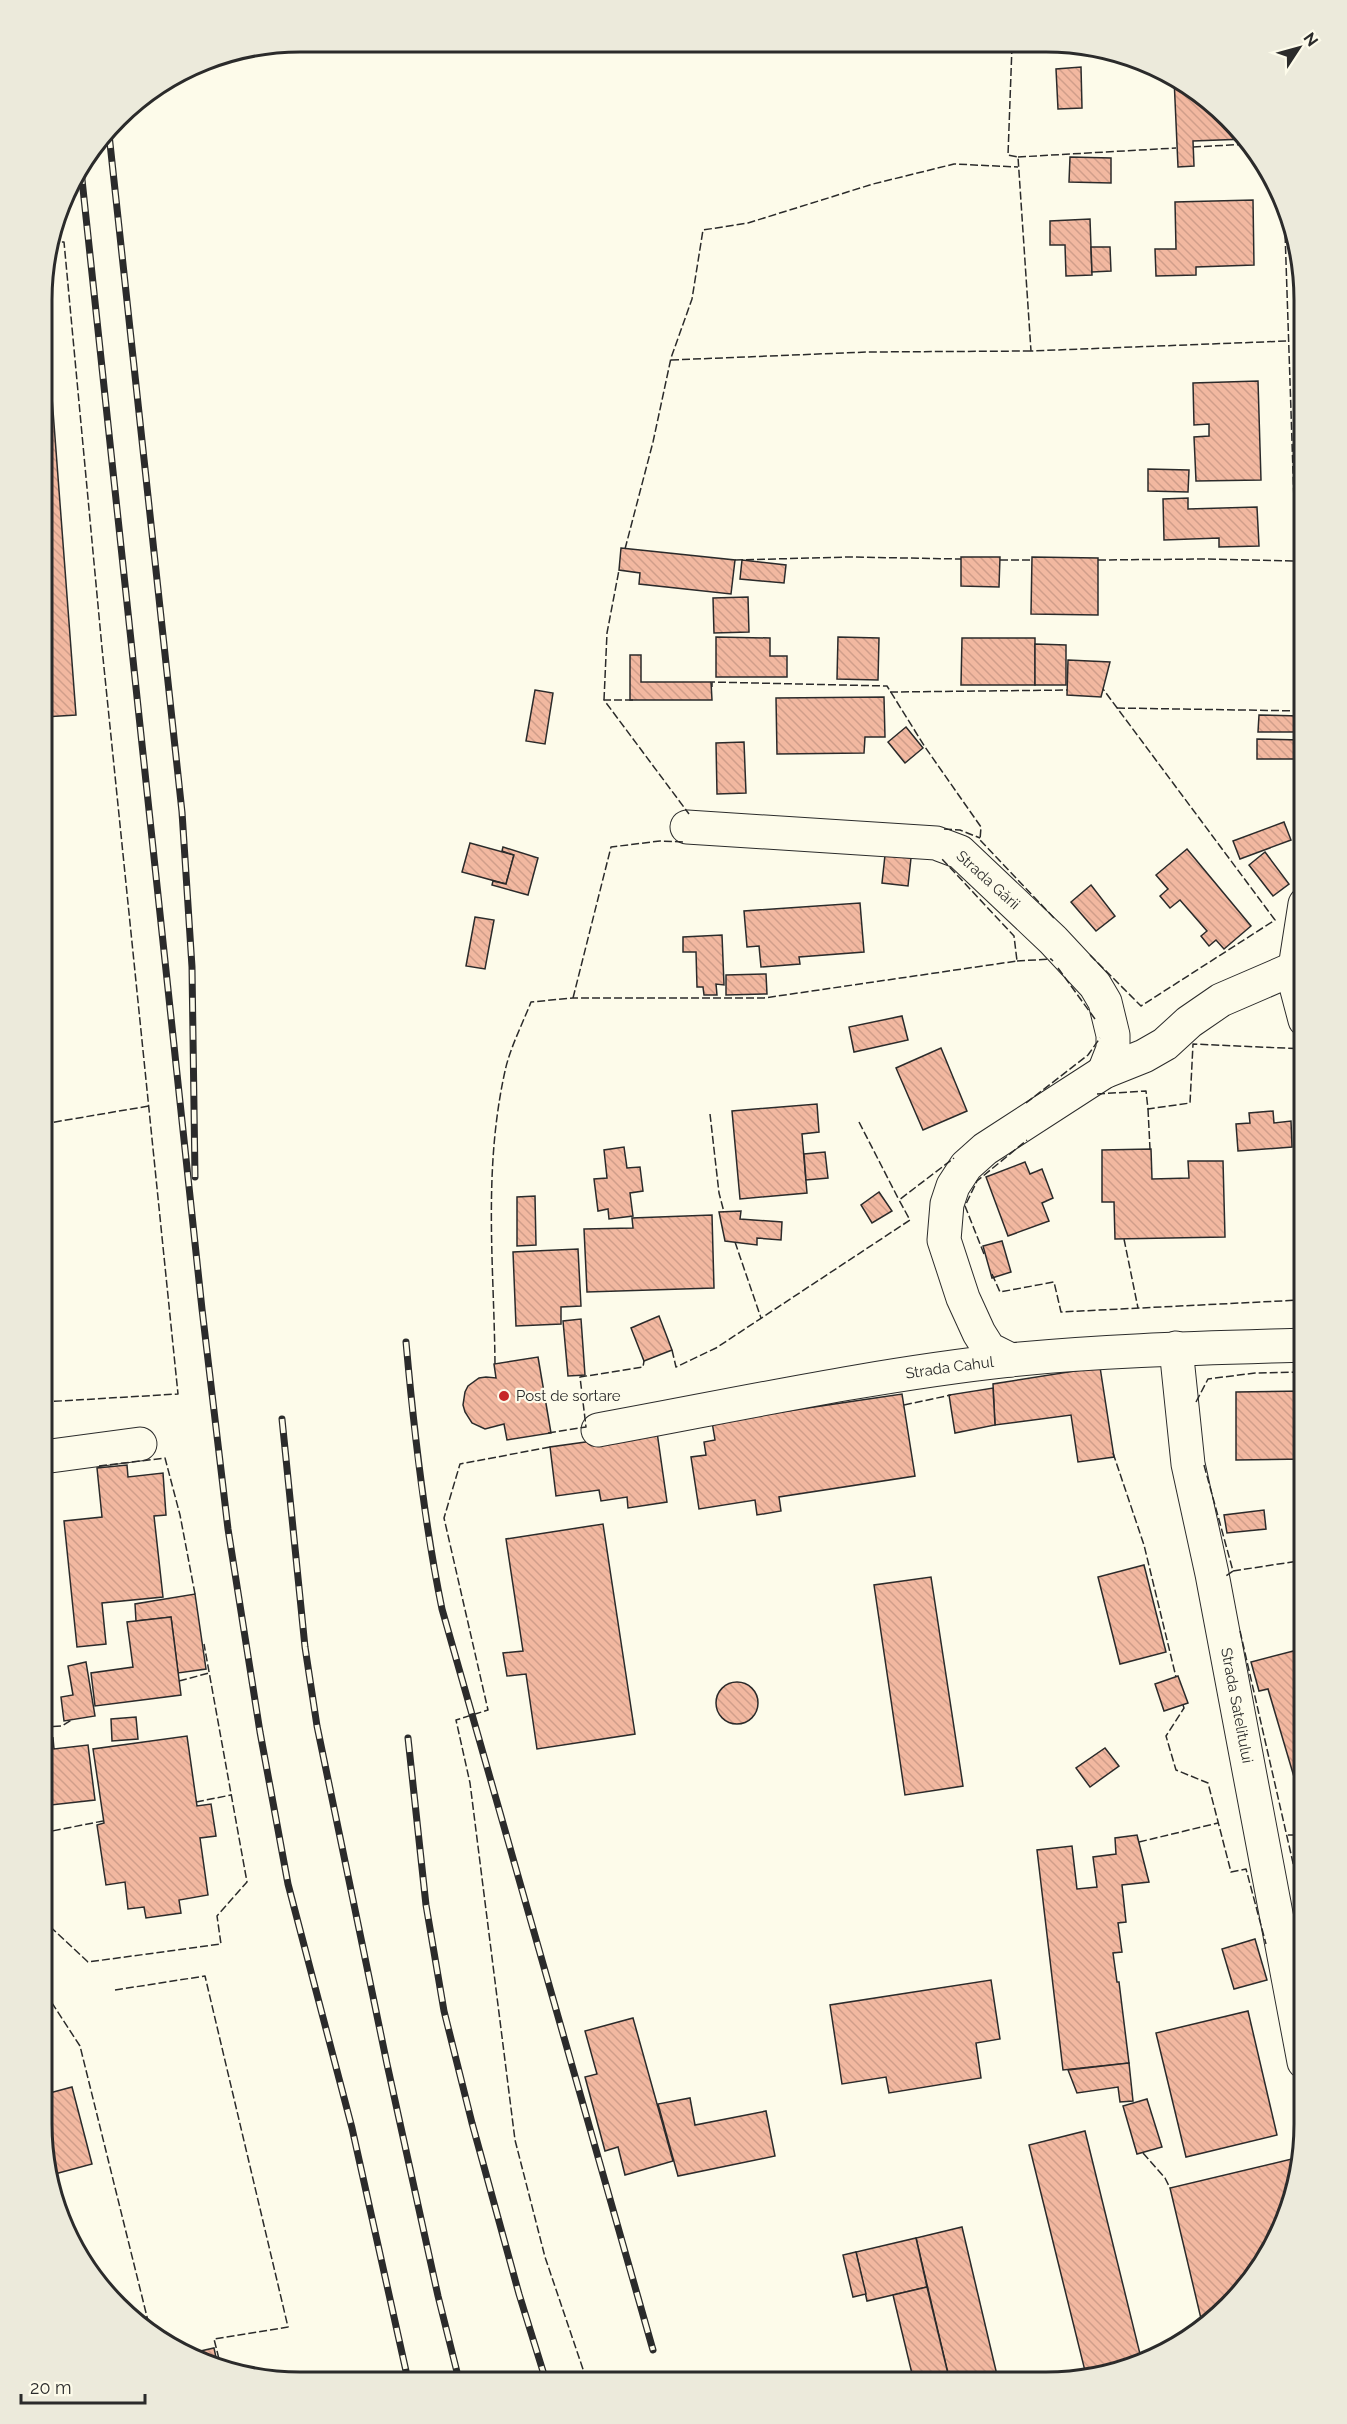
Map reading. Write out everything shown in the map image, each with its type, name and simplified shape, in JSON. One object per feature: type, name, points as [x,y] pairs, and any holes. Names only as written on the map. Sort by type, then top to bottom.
[{"type":"street","name":"Strada Gării","points":[[687,827],[936,843],[960,852],[1053,940],[1095,985],[1105,1002],[1113,1035],[1113,1049],[1104,1072]]},
{"type":"street","points":[[1011,1360],[989,1349],[963,1298],[944,1240],[946,1204],[953,1186],[966,1166],[985,1149],[1104,1072],[1151,1052],[1221,1000],[1294,968]]},
{"type":"street","name":"Strada Cahul","points":[[598,1430],[914,1372],[1011,1360],[1176,1348],[1294,1345]]},
{"type":"street","name":"Strada Satelitului","points":[[1176,1348],[1188,1464],[1212,1574],[1294,2009]]},
{"type":"street","points":[[52,1456],[140,1443]]},
{"type":"building","points":[[1081,67],[1082,108],[1058,109],[1056,69]]},
{"type":"building","points":[[1174,89],[1210,114],[1235,139],[1193,141],[1194,166],[1178,167]]},
{"type":"building","points":[[1070,157],[1111,158],[1111,183],[1069,182]]},
{"type":"building","points":[[1253,200],[1254,265],[1196,267],[1196,275],[1156,276],[1155,249],[1176,249],[1175,202]]},
{"type":"building","points":[[1090,219],[1092,275],[1066,276],[1065,245],[1050,245],[1050,221]]},
{"type":"building","points":[[1091,247],[1110,247],[1111,271],[1092,272]]},
{"type":"building","points":[[1258,381],[1261,480],[1196,481],[1194,437],[1209,436],[1209,424],[1194,425],[1193,383]]},
{"type":"building","points":[[52,397],[76,715],[52,716]]},
{"type":"building","points":[[1148,469],[1189,470],[1188,492],[1148,491]]},
{"type":"building","points":[[1188,498],[1188,509],[1257,507],[1259,546],[1219,547],[1219,538],[1164,540],[1163,499]]},
{"type":"building","points":[[621,548],[735,560],[731,594],[639,584],[640,573],[619,570]]},
{"type":"building","points":[[961,557],[1000,557],[999,587],[961,586]]},
{"type":"building","points":[[1032,557],[1098,558],[1098,615],[1031,614]]},
{"type":"building","points":[[742,560],[786,565],[784,583],[740,579]]},
{"type":"building","points":[[748,597],[749,632],[714,633],[713,598]]},
{"type":"building","points":[[716,637],[770,638],[770,656],[787,656],[787,677],[716,677]]},
{"type":"building","points":[[838,637],[879,638],[878,680],[837,679]]},
{"type":"building","points":[[962,638],[1035,638],[1035,685],[961,685]]},
{"type":"building","points":[[1035,644],[1066,645],[1066,685],[1035,685]]},
{"type":"building","points":[[630,655],[641,655],[641,682],[711,682],[712,700],[630,700]]},
{"type":"building","points":[[1068,660],[1110,662],[1101,697],[1067,695]]},
{"type":"building","points":[[535,690],[553,693],[545,744],[526,741]]},
{"type":"building","points":[[884,697],[885,737],[865,737],[864,753],[777,754],[776,698]]},
{"type":"building","points":[[1259,715],[1294,716],[1294,732],[1258,732]]},
{"type":"building","points":[[906,727],[923,748],[905,763],[888,742]]},
{"type":"building","points":[[1257,739],[1294,740],[1294,759],[1257,759]]},
{"type":"building","points":[[744,742],[746,793],[717,794],[716,743]]},
{"type":"building","points":[[1284,822],[1291,840],[1240,859],[1233,841]]},
{"type":"building","points":[[470,843],[514,855],[506,884],[462,872]]},
{"type":"building","points":[[503,847],[538,858],[528,895],[492,885],[493,881],[506,884],[514,855],[502,851]]},
{"type":"building","points":[[1187,849],[1251,926],[1224,949],[1216,940],[1209,946],[1201,936],[1207,931],[1180,900],[1170,908],[1160,896],[1168,889],[1156,875]]},
{"type":"building","points":[[1265,852],[1289,884],[1273,896],[1249,865]]},
{"type":"building","points":[[885,855],[911,858],[908,886],[882,883]]},
{"type":"building","points":[[1091,885],[1115,916],[1096,931],[1071,902]]},
{"type":"building","points":[[860,903],[864,952],[799,957],[800,964],[761,967],[759,946],[747,947],[744,911]]},
{"type":"building","points":[[475,917],[494,920],[485,969],[466,966]]},
{"type":"building","points":[[722,935],[724,985],[716,984],[717,995],[704,995],[703,987],[697,987],[696,952],[683,952],[683,937]]},
{"type":"building","points":[[766,974],[767,994],[726,995],[726,975]]},
{"type":"building","points":[[902,1016],[908,1040],[854,1052],[849,1027]]},
{"type":"building","points":[[941,1048],[967,1111],[923,1130],[896,1068]]},
{"type":"building","points":[[817,1104],[819,1132],[802,1134],[807,1193],[740,1199],[732,1111]]},
{"type":"building","points":[[1273,1111],[1274,1123],[1291,1121],[1292,1147],[1238,1151],[1236,1124],[1250,1123],[1249,1113]]},
{"type":"building","points":[[624,1147],[627,1168],[640,1167],[643,1191],[630,1193],[633,1216],[609,1219],[608,1209],[598,1211],[594,1179],[607,1178],[604,1150]]},
{"type":"building","points":[[1151,1149],[1152,1179],[1189,1178],[1188,1161],[1223,1161],[1225,1237],[1115,1239],[1114,1202],[1102,1202],[1102,1150]]},
{"type":"building","points":[[825,1152],[828,1178],[806,1180],[804,1154]]},
{"type":"building","points":[[1025,1162],[1030,1174],[1042,1169],[1053,1198],[1042,1203],[1049,1221],[1008,1236],[986,1177]]},
{"type":"building","points":[[879,1192],[892,1211],[872,1223],[861,1205]]},
{"type":"building","points":[[535,1196],[536,1245],[517,1246],[517,1197]]},
{"type":"building","points":[[741,1211],[740,1219],[782,1222],[781,1240],[757,1238],[757,1245],[725,1241],[719,1212]]},
{"type":"building","points":[[712,1215],[714,1288],[587,1292],[584,1229],[633,1228],[632,1218]]},
{"type":"building","points":[[1002,1241],[1011,1272],[992,1278],[983,1246]]},
{"type":"building","points":[[578,1249],[581,1306],[561,1307],[561,1324],[516,1326],[513,1252]]},
{"type":"building","points":[[659,1316],[672,1350],[644,1361],[631,1328]]},
{"type":"building","points":[[581,1319],[585,1375],[568,1376],[563,1321]]},
{"type":"building","name":"Post de sortare","points":[[538,1357],[551,1433],[507,1440],[504,1424],[485,1429],[472,1423],[463,1405],[468,1386],[479,1378],[496,1378],[494,1364]]},
{"type":"building","points":[[1100,1367],[1114,1457],[1078,1462],[1071,1415],[995,1425],[993,1384]]},
{"type":"building","points":[[993,1388],[995,1425],[955,1433],[949,1395]]},
{"type":"building","points":[[1294,1391],[1294,1459],[1236,1460],[1236,1392]]},
{"type":"building","points":[[902,1394],[915,1476],[779,1497],[781,1511],[757,1515],[755,1500],[699,1509],[691,1457],[706,1455],[704,1442],[715,1440],[712,1422]]},
{"type":"building","points":[[657,1432],[667,1502],[628,1508],[627,1497],[601,1501],[599,1490],[556,1496],[550,1447]]},
{"type":"building","points":[[127,1465],[128,1477],[163,1473],[166,1515],[154,1516],[163,1597],[102,1603],[106,1644],[77,1647],[64,1521],[102,1517],[97,1468]]},
{"type":"building","points":[[1264,1510],[1266,1529],[1227,1533],[1224,1515]]},
{"type":"building","points":[[603,1524],[635,1734],[537,1749],[526,1674],[507,1676],[503,1653],[523,1651],[506,1539]]},
{"type":"building","points":[[1144,1565],[1166,1652],[1120,1664],[1098,1577]]},
{"type":"building","points":[[931,1577],[963,1786],[905,1795],[874,1585]]},
{"type":"building","points":[[195,1594],[206,1669],[178,1673],[171,1617],[136,1621],[135,1604]]},
{"type":"building","points":[[171,1617],[181,1695],[95,1706],[91,1673],[133,1667],[127,1622]]},
{"type":"building","points":[[1294,1651],[1294,1777],[1268,1689],[1259,1691],[1251,1662]]},
{"type":"building","points":[[86,1662],[95,1716],[64,1721],[61,1697],[73,1695],[68,1666]]},
{"type":"building","points":[[1178,1676],[1188,1703],[1164,1711],[1155,1684]]},
{"type":"building","points":[[737,1682],[752,1688],[758,1703],[752,1718],[737,1724],[722,1718],[716,1703],[722,1688]]},
{"type":"building","points":[[136,1717],[138,1739],[112,1741],[111,1719]]},
{"type":"building","points":[[187,1736],[197,1806],[211,1804],[216,1836],[200,1838],[208,1895],[179,1900],[181,1913],[146,1918],[144,1907],[128,1909],[125,1882],[106,1885],[97,1825],[104,1823],[93,1749]]},
{"type":"building","points":[[52,1738],[54,1749],[88,1745],[95,1800],[52,1805]]},
{"type":"building","points":[[1105,1748],[1119,1766],[1090,1787],[1076,1768]]},
{"type":"building","points":[[1137,1835],[1149,1882],[1122,1885],[1126,1922],[1118,1923],[1122,1952],[1113,1953],[1129,2063],[1063,2070],[1037,1850],[1072,1846],[1077,1889],[1097,1887],[1093,1857],[1116,1854],[1115,1838]]},
{"type":"building","points":[[1255,1939],[1267,1980],[1234,1989],[1222,1949]]},
{"type":"building","points":[[991,1980],[1000,2039],[976,2043],[981,2078],[889,2093],[886,2077],[842,2084],[830,2005]]},
{"type":"building","points":[[1248,2011],[1277,2135],[1186,2157],[1156,2033]]},
{"type":"building","points":[[633,2018],[673,2161],[625,2175],[618,2147],[605,2151],[585,2077],[597,2074],[585,2031]]},
{"type":"building","points":[[1129,2063],[1133,2101],[1120,2102],[1118,2087],[1077,2093],[1068,2070]]},
{"type":"building","points":[[72,2087],[92,2164],[57,2173],[53,2139],[52,2092]]},
{"type":"building","points":[[690,2098],[695,2125],[766,2111],[775,2156],[678,2176],[658,2104]]},
{"type":"building","points":[[1147,2099],[1162,2147],[1137,2154],[1123,2106]]},
{"type":"building","points":[[1085,2131],[1140,2353],[1084,2368],[1029,2145]]},
{"type":"building","points":[[1292,2159],[1276,2218],[1253,2261],[1222,2299],[1201,2317],[1170,2188]]},
{"type":"building","points":[[962,2227],[996,2372],[948,2372],[916,2238]]},
{"type":"building","points":[[916,2238],[927,2287],[867,2301],[856,2252]]},
{"type":"building","points":[[856,2252],[866,2294],[853,2297],[843,2255]]},
{"type":"building","points":[[927,2287],[948,2372],[912,2372],[893,2295]]},
{"type":"building","points":[[214,2348],[216,2356],[206,2353],[201,2351]]},
{"type":"railway","points":[[110,142],[182,812],[192,967],[195,1177]]},
{"type":"railway","points":[[82,183],[202,1309],[228,1529],[260,1732],[288,1884],[352,2128],[406,2372]]},
{"type":"railway","points":[[406,1342],[420,1476],[442,1609],[653,2350]]},
{"type":"railway","points":[[282,1419],[305,1647],[317,1726],[387,2064],[457,2372]]},
{"type":"railway","points":[[408,1738],[426,1905],[444,2011],[472,2123],[519,2294],[543,2372]]},
{"type":"fence","points":[[1012,52],[1008,155],[1018,157],[1031,351],[1287,341]]},
{"type":"fence","points":[[1193,147],[1239,145]]},
{"type":"fence","points":[[1018,157],[1176,148]]},
{"type":"fence","points":[[625,549],[653,442],[671,358],[692,299],[703,230],[748,223],[873,184],[954,164],[1018,167]]},
{"type":"fence","points":[[1285,234],[1294,501]]},
{"type":"fence","points":[[52,1401],[178,1394],[102,648],[64,242],[60,242]]},
{"type":"fence","points":[[671,360],[868,352],[1031,351]]},
{"type":"fence","points":[[735,560],[849,557],[961,559]]},
{"type":"fence","points":[[1000,560],[1032,560]]},
{"type":"fence","points":[[1098,560],[1294,561]]},
{"type":"fence","points":[[604,700],[607,633],[619,570]]},
{"type":"fence","points":[[712,687],[712,682],[887,686],[925,747],[981,827],[980,840],[1054,918]]},
{"type":"fence","points":[[1090,955],[1141,1006],[1275,920],[1103,689]]},
{"type":"fence","points":[[890,692],[1067,690]]},
{"type":"fence","points":[[633,700],[604,700],[689,814]]},
{"type":"fence","points":[[1117,708],[1294,711]]},
{"type":"fence","points":[[944,829],[960,830],[980,838]]},
{"type":"fence","points":[[573,998],[611,847],[660,841],[685,842]]},
{"type":"fence","points":[[495,1364],[491,1218],[494,1145],[507,1062],[531,1002],[573,998],[764,998],[1017,961],[1014,936],[942,859]]},
{"type":"fence","points":[[1017,961],[1051,959],[1053,961]]},
{"type":"fence","points":[[1058,968],[1095,1019]]},
{"type":"fence","points":[[1026,1103],[1088,1055],[1100,1038]]},
{"type":"fence","points":[[1097,1094],[1146,1091],[1148,1109],[1190,1103],[1193,1044],[1294,1049]]},
{"type":"fence","points":[[52,1122],[149,1106]]},
{"type":"fence","points":[[1148,1109],[1150,1149]]},
{"type":"fence","points":[[710,1114],[719,1193],[724,1212]]},
{"type":"fence","points":[[859,1122],[899,1200]]},
{"type":"fence","points":[[984,1254],[965,1206],[977,1181],[1027,1140]]},
{"type":"fence","points":[[672,1350],[676,1367],[716,1348],[910,1220],[899,1200],[954,1158]]},
{"type":"fence","points":[[1124,1239],[1138,1308]]},
{"type":"fence","points":[[735,1242],[761,1318]]},
{"type":"fence","points":[[992,1274],[1000,1292],[1054,1282],[1061,1312],[1294,1300]]},
{"type":"fence","points":[[548,1433],[586,1427],[580,1377],[643,1367],[644,1361]]},
{"type":"fence","points":[[1196,1402],[1208,1379],[1255,1373],[1294,1372]]},
{"type":"fence","points":[[904,1405],[951,1395]]},
{"type":"fence","points":[[550,1447],[460,1464],[444,1518],[488,1710],[456,1720],[470,1783],[515,2140],[545,2257],[584,2372]]},
{"type":"fence","points":[[1113,1453],[1144,1545],[1176,1677]]},
{"type":"fence","points":[[99,1466],[165,1458],[180,1515],[195,1594]]},
{"type":"fence","points":[[1204,1465],[1233,1571],[1226,1576]]},
{"type":"fence","points":[[1233,1571],[1294,1562]]},
{"type":"fence","points":[[1240,1631],[1294,1867]]},
{"type":"fence","points":[[52,1928],[88,1962],[221,1944],[217,1916],[247,1882],[204,1644]]},
{"type":"fence","points":[[179,1681],[209,1673]]},
{"type":"fence","points":[[1183,1705],[1184,1708],[1166,1736],[1176,1770],[1208,1783],[1231,1872],[1246,1869],[1266,1944]]},
{"type":"fence","points":[[52,1726],[62,1726],[73,1719]]},
{"type":"fence","points":[[196,1802],[231,1795]]},
{"type":"fence","points":[[52,1831],[103,1821]]},
{"type":"fence","points":[[1139,1842],[1218,1823]]},
{"type":"fence","points":[[1288,1835],[1294,1835]]},
{"type":"fence","points":[[115,1990],[205,1976],[288,2327],[214,2339],[219,2357]]},
{"type":"fence","points":[[52,2003],[80,2046],[147,2318]]},
{"type":"fence","points":[[1143,2153],[1165,2178],[1170,2188]]},
{"type":"place","name":"Post de sortare","points":[[504,1396]]}]
